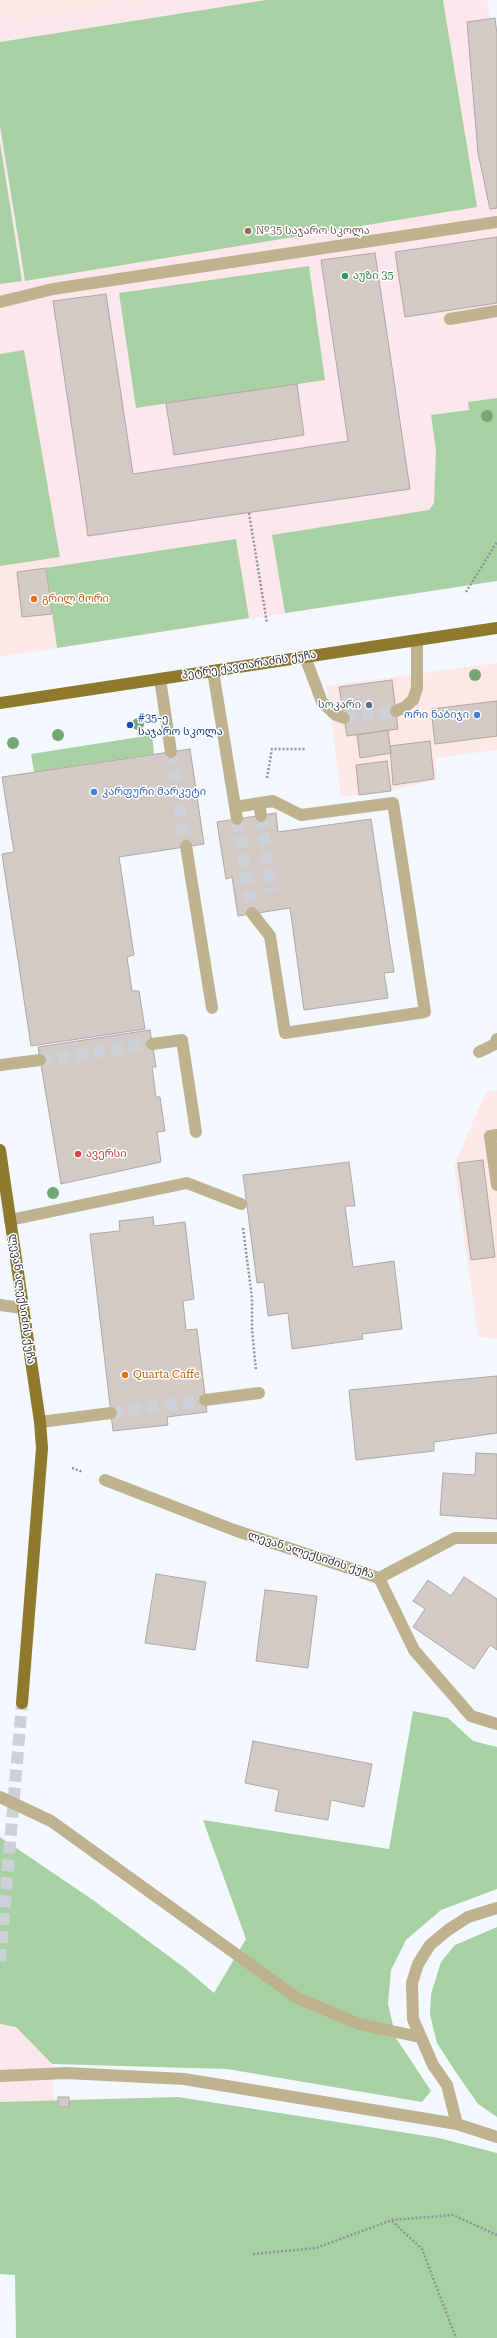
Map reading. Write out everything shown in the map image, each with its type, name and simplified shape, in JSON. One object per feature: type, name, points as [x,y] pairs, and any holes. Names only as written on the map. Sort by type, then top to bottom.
[{"type":"main road","name":"პეტრე ქავთარაძის ქუჩა","points":[[0,703],[497,628]]},
{"type":"main road","name":"ლევან ალექსიძის ქუჩა","points":[[0,1150],[22,1308],[40,1422],[42,1448],[22,1703]]},
{"type":"street","points":[[0,302],[53,289],[497,222]]},
{"type":"street","points":[[450,319],[497,311]]},
{"type":"street","points":[[396,711],[405,707],[413,700],[417,688],[417,640]]},
{"type":"street","points":[[305,657],[322,702],[336,715],[344,718]]},
{"type":"street","points":[[213,671],[237,819]]},
{"type":"street","points":[[160,678],[171,752]]},
{"type":"street","points":[[235,807],[273,801],[302,815],[393,803],[425,1012],[285,1033],[270,936],[252,913]]},
{"type":"street","points":[[259,803],[261,816]]},
{"type":"street","points":[[186,846],[212,1008]]},
{"type":"street","points":[[479,1052],[495,1044],[497,1039]]},
{"type":"street","points":[[152,1044],[182,1040],[196,1132]]},
{"type":"street","points":[[0,1065],[40,1060]]},
{"type":"street","points":[[497,1135],[490,1136],[497,1185]]},
{"type":"street","points":[[10,1220],[187,1183],[240,1204]]},
{"type":"street","points":[[0,1305],[22,1308]]},
{"type":"street","points":[[206,1400],[259,1393]]},
{"type":"street","points":[[40,1422],[111,1413]]},
{"type":"street","name":"ლევან ალექსიძის ქუჩა","points":[[105,1480],[234,1530],[379,1578],[414,1650],[471,1716],[497,1724]]},
{"type":"street","points":[[379,1578],[455,1538],[497,1538]]},
{"type":"street","points":[[0,1797],[51,1821],[297,1998],[359,2024],[420,2037]]},
{"type":"street","points":[[457,2124],[447,2085],[433,2065],[413,2019],[411,2000],[412,1983],[418,1964],[430,1945],[448,1930],[468,1917],[497,1908]]},
{"type":"street","points":[[0,2076],[66,2074],[184,2079],[358,2106],[457,2124],[497,2137]]},
{"type":"path","points":[[249,513],[267,623]]},
{"type":"path","points":[[466,592],[497,542]]},
{"type":"path","points":[[259,803],[267,783],[272,749],[305,749]]},
{"type":"path","points":[[240,1204],[252,1298],[255,1356]]},
{"type":"path","points":[[253,2254],[316,2248],[392,2220],[453,2215],[497,2235]]},
{"type":"path","points":[[392,2220],[422,2249],[456,2338]]},
{"type":"shaded area","points":[[0,0],[166,0],[0,24]]},
{"type":"shaded area","name":"№35 საჯარო სკოლა","points":[[166,0],[487,0],[497,63],[497,398],[468,402],[469,410],[431,415],[454,588],[57,648],[44,560],[0,566],[0,24]]},
{"type":"shaded area","points":[[44,560],[57,648],[0,657],[0,566]]},
{"type":"shaded area","points":[[497,663],[497,750],[435,758],[437,779],[391,791],[341,797],[327,686]]},
{"type":"shaded area","points":[[497,1090],[497,1339],[478,1336],[454,1166],[486,1092]]},
{"type":"shaded area","points":[[0,2024],[16,2027],[52,2064],[54,2101],[0,2102]]},
{"type":"green space","points":[[266,0],[443,0],[477,207],[25,281],[0,126],[0,42]]},
{"type":"green space","points":[[0,142],[22,281],[0,284]]},
{"type":"green space","points":[[309,266],[325,380],[136,408],[119,293]]},
{"type":"green space","points":[[24,350],[60,557],[0,566],[0,354]]},
{"type":"green space","points":[[497,398],[497,581],[285,613],[272,535],[429,510],[434,503],[436,451],[431,415],[469,410],[468,402]]},
{"type":"green space","points":[[236,539],[249,618],[57,648],[46,568]]},
{"type":"green space","points":[[152,735],[154,754],[34,772],[31,754]]},
{"type":"green space","points":[[413,1711],[448,1718],[473,1741],[497,1747],[497,1889],[441,1910],[406,1940],[391,1970],[388,2004],[396,2038],[431,2091],[422,2102],[227,2069],[52,2064],[16,2027],[0,2024],[0,1837],[93,1900],[186,1969],[214,1993],[246,1939],[203,1820],[389,1849]]},
{"type":"green space","points":[[497,1927],[497,2117],[478,2104],[455,2071],[437,2043],[430,2015],[431,1994],[441,1962],[455,1945]]},
{"type":"green space","points":[[178,2097],[439,2138],[497,2153],[497,2338],[16,2338],[15,2275],[0,2274],[0,2102]]},
{"type":"building","points":[[495,18],[497,34],[497,208],[490,209],[478,153],[467,22]]},
{"type":"building","points":[[497,237],[497,303],[405,317],[395,252]]},
{"type":"building","points":[[375,253],[410,489],[88,536],[53,301],[106,294],[133,474],[348,441],[321,260]]},
{"type":"building","points":[[297,384],[304,435],[174,455],[166,403]]},
{"type":"building","points":[[46,568],[52,614],[22,617],[17,572]]},
{"type":"building","points":[[392,680],[398,729],[347,736],[339,687]]},
{"type":"building","points":[[497,701],[497,736],[435,744],[431,709]]},
{"type":"building","points":[[388,730],[391,753],[360,758],[357,735]]},
{"type":"building","points":[[430,741],[434,779],[393,785],[390,746]]},
{"type":"building","points":[[190,749],[204,844],[119,857],[134,955],[127,957],[132,991],[139,991],[145,1029],[31,1046],[2,854],[14,852],[2,777]]},
{"type":"building","points":[[387,761],[391,791],[359,795],[356,765]]},
{"type":"building","points":[[276,813],[278,832],[371,819],[394,972],[384,973],[388,998],[304,1010],[290,908],[238,916],[232,877],[226,879],[217,822]]},
{"type":"building","points":[[150,1030],[156,1067],[152,1067],[156,1097],[160,1097],[165,1131],[157,1132],[161,1162],[61,1184],[38,1047]]},
{"type":"building","points":[[483,1160],[495,1257],[471,1260],[458,1163]]},
{"type":"building","points":[[349,1162],[355,1206],[345,1206],[353,1267],[394,1261],[402,1329],[362,1334],[363,1339],[292,1349],[288,1313],[268,1316],[264,1282],[257,1283],[243,1175]]},
{"type":"building","points":[[153,1217],[154,1226],[185,1222],[194,1299],[183,1301],[186,1330],[197,1329],[207,1412],[167,1417],[168,1425],[113,1431],[90,1234],[120,1231],[119,1221]]},
{"type":"building","points":[[497,1376],[497,1433],[434,1442],[434,1451],[356,1460],[349,1390]]},
{"type":"building","points":[[476,1453],[497,1454],[497,1519],[440,1515],[443,1473],[475,1475]]},
{"type":"building","points":[[156,1574],[206,1582],[195,1650],[145,1643]]},
{"type":"building","points":[[464,1577],[497,1599],[497,1650],[490,1645],[474,1669],[413,1627],[425,1609],[413,1601],[428,1580],[451,1596]]},
{"type":"building","points":[[265,1590],[317,1596],[308,1668],[256,1661]]},
{"type":"building","points":[[253,1741],[372,1764],[364,1807],[331,1800],[328,1820],[275,1811],[279,1790],[245,1783]]},
{"type":"building","points":[[58,2097],[69,2097],[69,2107],[58,2107]]},
{"type":"tunnel","points":[[344,718],[396,711]]},
{"type":"tunnel","points":[[171,752],[186,846]]},
{"type":"tunnel","points":[[261,816],[271,891]]},
{"type":"tunnel","points":[[237,819],[252,913]]},
{"type":"tunnel","points":[[40,1060],[152,1044]]},
{"type":"tunnel","points":[[111,1413],[205,1400]]},
{"type":"tunnel","points":[[0,1961],[22,1703]]},
{"type":"place","name":"№35 საჯარო სკოლა","points":[[248,231]]},
{"type":"place","name":"აუზი 35","points":[[345,276]]},
{"type":"place","name":"გრილ მორი","points":[[34,599]]},
{"type":"place","name":"სოკარი","points":[[369,705]]},
{"type":"place","name":"ორი ნაბიჯი","points":[[477,715]]},
{"type":"place","name":"#35-ე საჯარო სკოლა","points":[[130,725]]},
{"type":"place","name":"კარფური მარკეტი","points":[[94,792]]},
{"type":"place","name":"ავერსი","points":[[78,1154]]},
{"type":"place","name":"Quarta Caffe","points":[[125,1375]]}]
